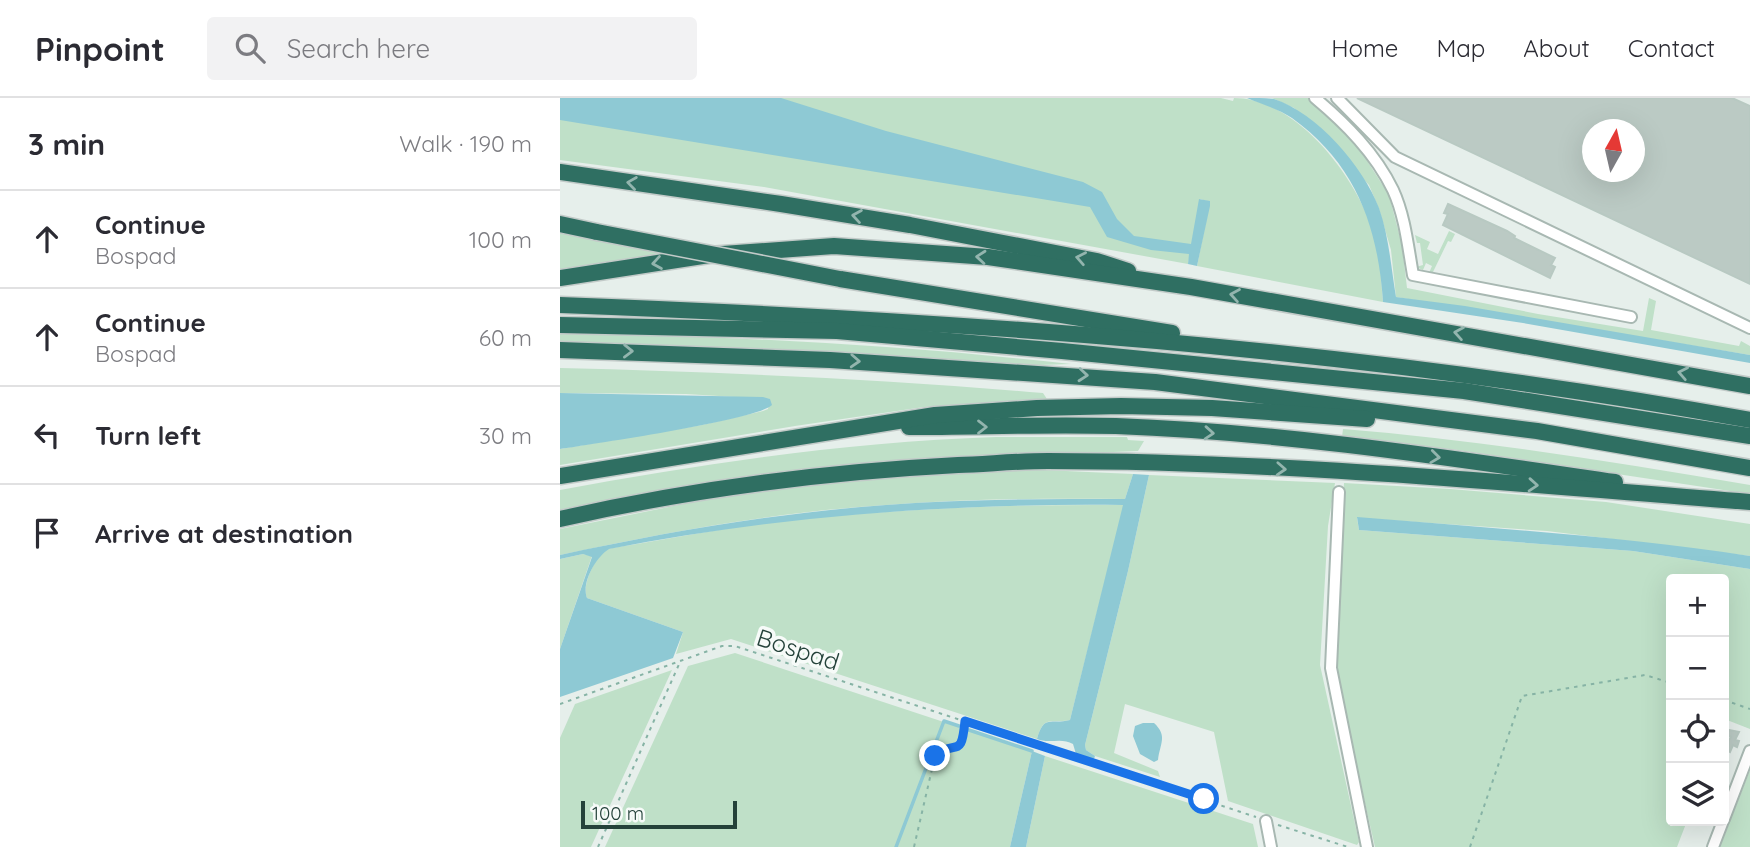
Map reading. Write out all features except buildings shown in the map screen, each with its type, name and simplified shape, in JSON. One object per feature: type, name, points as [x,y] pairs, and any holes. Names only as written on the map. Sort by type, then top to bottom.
[{"type":"highway","points":[[560,172],[910,225],[1097,261],[1181,286]]},
{"type":"highway","points":[[560,224],[840,279],[1163,331],[1250,349]]},
{"type":"highway","points":[[560,278],[709,255],[834,246],[988,257],[1181,286],[1750,386]]},
{"type":"highway","points":[[560,305],[839,318],[1250,349],[1450,373],[1750,420]]},
{"type":"highway","points":[[560,325],[837,331],[1062,351],[1464,390],[1750,436]]},
{"type":"highway","points":[[560,350],[816,359],[1070,374],[1185,385],[1537,431],[1750,468]]},
{"type":"highway","points":[[560,476],[935,415],[1037,408],[1121,406],[1293,413],[1537,431]]},
{"type":"highway","points":[[865,427],[1115,426],[1267,437],[1478,462],[1750,502]]},
{"type":"highway","points":[[560,519],[721,489],[831,473],[1046,461],[1226,466],[1465,480],[1750,502]]},
{"type":"street","points":[[1315,98],[1361,141],[1393,191],[1413,275],[1631,317]]},
{"type":"street","points":[[1337,98],[1395,157],[1750,328]]},
{"type":"street","points":[[1339,492],[1332,589],[1331,668],[1367,847]]},
{"type":"street","points":[[1729,805],[1750,751]]},
{"type":"street","points":[[1266,821],[1271,847]]},
{"type":"street","points":[[1713,847],[1721,826]]},
{"type":"path","name":"Bospad","points":[[560,704],[722,646],[735,646],[1266,821]]},
{"type":"path","points":[[598,847],[681,661]]},
{"type":"path","points":[[1470,847],[1522,696],[1645,675],[1666,681]]},
{"type":"path","points":[[1729,702],[1750,709]]},
{"type":"path","points":[[914,847],[935,756],[958,748],[963,743],[965,721]]},
{"type":"path","points":[[1266,821],[1348,847]]},
{"type":"green space","points":[[560,98],[1221,98],[1233,101],[1234,98],[1258,102],[1281,112],[1303,127],[1341,169],[1356,192],[1377,246],[1383,302],[1197,266],[1210,202],[1200,199],[1188,264],[764,187],[560,160]]},
{"type":"green space","points":[[1272,98],[1308,98],[1357,145],[1389,195],[1402,245],[1407,288],[1643,331],[1649,298],[1656,301],[1651,330],[1739,346],[1741,341],[1750,346],[1750,355],[1396,297],[1391,250],[1369,185],[1294,108]]},
{"type":"green space","points":[[560,225],[688,251],[560,274]]},
{"type":"green space","points":[[1449,231],[1455,234],[1451,242],[1448,241],[1433,272],[1440,276],[1429,273],[1432,266],[1426,263],[1423,270],[1416,267],[1423,265],[1420,243],[1417,243],[1415,235],[1430,242],[1427,249],[1438,254]]},
{"type":"green space","points":[[560,333],[816,342],[1071,364],[1010,366],[770,351],[560,343]]},
{"type":"green space","points":[[560,368],[922,384],[1043,393],[1047,399],[924,407],[560,465],[560,449],[702,425],[763,411],[768,409],[770,399],[686,394],[560,393]]},
{"type":"green space","points":[[1343,429],[1496,445],[1649,468],[1750,485],[1750,494],[1458,450],[1342,437]]},
{"type":"green space","points":[[996,437],[1127,437],[1128,440],[1144,441],[1138,451],[1064,454],[560,512],[560,490],[614,480],[831,449]]},
{"type":"green space","points":[[1021,469],[1133,474],[1125,499],[975,500],[845,508],[722,524],[560,555],[560,529],[733,494],[932,473]]},
{"type":"green space","points":[[1149,475],[1335,483],[1328,526],[1320,665],[1359,842],[1357,845],[1228,801],[1214,732],[1125,704],[1114,753],[1158,771],[1160,777],[1095,756],[1086,750]]},
{"type":"green space","points":[[1344,483],[1606,502],[1750,524],[1750,556],[1547,531],[1357,518],[1359,530],[1633,551],[1750,569],[1750,729],[1729,721],[1729,574],[1666,574],[1666,826],[1685,826],[1677,847],[1375,847],[1333,664]]},
{"type":"green space","points":[[1036,505],[1124,505],[1070,720],[1045,723],[1037,739],[731,639],[676,654],[683,632],[587,598],[586,593],[594,564],[608,549],[719,530],[817,517],[904,511]]},
{"type":"green space","points":[[583,554],[592,556],[560,649],[560,559]]},
{"type":"green space","points":[[735,653],[1032,751],[1010,847],[605,847],[688,666]]},
{"type":"green space","points":[[672,670],[591,847],[560,847],[560,738],[575,704]]},
{"type":"green space","points":[[1045,756],[1253,824],[1258,847],[1026,847]]},
{"type":"green space","points":[[1750,770],[1750,847],[1720,847]]},
{"type":"water","points":[[560,98],[781,98],[886,131],[1083,182],[1102,192],[1117,219],[1134,236],[1191,244],[1199,199],[1210,201],[1210,206],[1197,266],[1188,264],[1189,254],[1151,250],[1107,237],[1090,207],[560,120]]},
{"type":"water","points":[[1247,98],[1274,99],[1306,116],[1337,143],[1362,175],[1379,208],[1396,297],[1465,306],[1750,355],[1750,363],[1523,323],[1383,302],[1376,248],[1369,223],[1348,177],[1333,156],[1292,118]]},
{"type":"water","points":[[560,393],[763,397],[770,399],[772,405],[737,418],[560,449]]},
{"type":"water","points":[[1133,474],[1149,475],[1085,745],[1086,750],[1095,756],[1094,759],[1076,754],[1073,744],[1069,742],[1037,739],[1045,723],[1070,720],[1123,505],[993,506],[864,514],[736,528],[609,549],[591,571],[586,585],[587,598],[683,632],[673,658],[560,697],[560,649],[592,557],[583,554],[560,559],[560,555],[722,524],[804,513],[975,500],[1125,499]]},
{"type":"water","points":[[1357,517],[1554,533],[1701,549],[1750,556],[1750,569],[1633,551],[1359,530]]},
{"type":"water","points":[[1154,723],[1161,732],[1158,760],[1154,762],[1140,754],[1133,736],[1135,726]]},
{"type":"water","points":[[1032,751],[1045,756],[1026,847],[1010,847]]},
{"type":"waterway","points":[[896,847],[944,721],[959,726]]},
{"type":"waterway","points":[[969,730],[1032,751]]},
{"type":"route","points":[[935,756],[958,748],[963,743],[965,721],[1204,799]]}]
